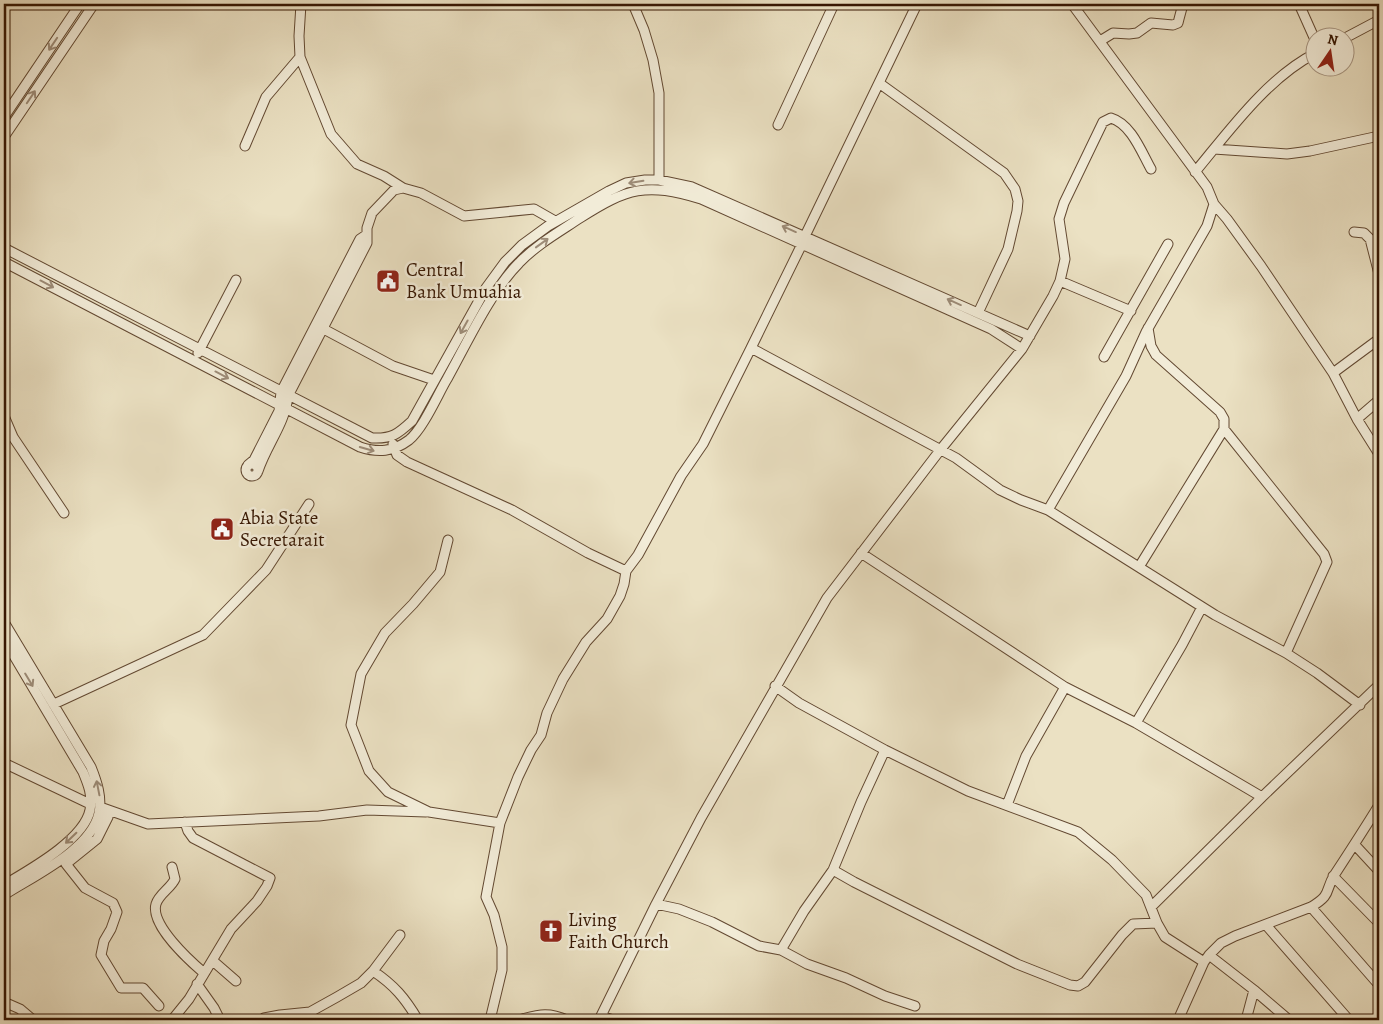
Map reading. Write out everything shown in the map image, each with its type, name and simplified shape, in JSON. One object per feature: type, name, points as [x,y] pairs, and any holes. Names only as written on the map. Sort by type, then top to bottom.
[{"type":"street","points":[[4,118],[80,4]]},
{"type":"street","points":[[4,137],[94,4]]},
{"type":"street","points":[[301,4],[300,56],[331,134],[357,164],[384,176],[403,188],[421,193],[464,216],[534,209],[555,221]]},
{"type":"street","points":[[632,4],[644,30],[660,93],[659,180]]},
{"type":"street","points":[[778,125],[834,4]]},
{"type":"street","points":[[490,1020],[502,970],[500,939],[494,915],[486,898],[500,823],[518,777],[531,750],[541,735],[548,713],[564,678],[586,642],[607,619],[620,596],[626,571],[638,555],[681,476],[703,444],[917,4]]},
{"type":"street","points":[[1072,4],[1207,187],[1214,204],[1261,266],[1333,373],[1356,419],[1379,454]]},
{"type":"street","points":[[1100,41],[1113,33],[1137,33],[1151,23],[1173,25],[1178,23],[1183,4]]},
{"type":"street","points":[[1298,4],[1309,28]]},
{"type":"street","points":[[1356,32],[1379,20]]},
{"type":"street","points":[[245,146],[266,98],[300,56]]},
{"type":"street","points":[[1195,172],[1269,87],[1297,63],[1306,58]]},
{"type":"street","points":[[879,82],[1004,173],[1015,189],[1018,201],[1008,249],[978,313]]},
{"type":"street","points":[[613,1020],[600,1018],[656,904],[701,818],[827,598],[941,449],[1022,348],[1053,296],[1060,280],[1065,259],[1060,219],[1064,203],[1103,122],[1111,118],[1117,120],[1132,135],[1151,169]]},
{"type":"street","points":[[1214,149],[1287,154],[1379,136]]},
{"type":"street","points":[[4,248],[372,438],[386,439],[399,433],[412,421],[486,288],[505,262],[522,245],[555,221],[609,190],[645,180],[659,180],[692,187],[739,212],[915,290],[992,329],[1022,348]]},
{"type":"street","points":[[283,407],[279,411],[258,452],[248,465],[246,471],[249,476],[255,476],[258,471],[283,407],[284,394],[319,327],[367,243],[366,235],[372,212],[394,190],[403,188]]},
{"type":"street","points":[[4,262],[360,447],[373,451],[394,448],[411,439],[504,281],[533,250],[554,235],[612,198],[645,190],[657,189],[686,195],[739,212]]},
{"type":"street","points":[[1048,510],[1126,376],[1148,328],[1207,226],[1214,204]]},
{"type":"street","points":[[1354,232],[1364,233],[1370,239],[1379,274]]},
{"type":"street","points":[[1104,357],[1168,244]]},
{"type":"street","points":[[195,361],[236,280]]},
{"type":"street","points":[[1060,280],[1131,311]]},
{"type":"street","points":[[915,290],[978,313],[1030,336]]},
{"type":"street","points":[[319,327],[393,366],[434,380]]},
{"type":"street","points":[[1139,567],[1224,428],[1224,420],[1220,412],[1187,380],[1156,355],[1151,346],[1148,328]]},
{"type":"street","points":[[1333,373],[1379,339]]},
{"type":"street","points":[[751,348],[941,449],[1000,490],[1048,510],[1202,607],[1286,653],[1360,705]]},
{"type":"street","points":[[1356,419],[1379,400]]},
{"type":"street","points":[[4,416],[13,437],[64,513]]},
{"type":"street","points":[[1224,428],[1324,554],[1327,562],[1286,653]]},
{"type":"street","points":[[390,437],[397,455],[407,462],[512,510],[588,553],[626,571]]},
{"type":"street","points":[[54,704],[203,635],[266,570],[308,504]]},
{"type":"street","points":[[429,812],[388,792],[369,771],[351,725],[361,674],[385,633],[440,572],[448,540]]},
{"type":"street","points":[[861,553],[1065,686],[1136,723],[1262,797]]},
{"type":"street","points":[[1136,723],[1202,607]]},
{"type":"street","points":[[4,622],[54,704],[98,782],[95,824],[84,840],[64,857],[4,895]]},
{"type":"street","points":[[4,639],[84,772],[96,808],[108,817],[97,839],[66,864],[85,888],[113,903],[117,912],[104,941],[101,956],[121,988],[143,988],[159,1006]]},
{"type":"street","points":[[1152,906],[1379,685]]},
{"type":"street","points":[[775,686],[799,703],[885,750],[968,790],[1078,832],[1119,867],[1146,895],[1152,906],[1157,924],[1165,937],[1206,959],[1254,990],[1289,1020]]},
{"type":"street","points":[[1007,805],[1026,756],[1065,686]]},
{"type":"street","points":[[781,950],[804,911],[833,870],[885,750]]},
{"type":"street","points":[[4,763],[96,808],[148,824],[319,816],[367,810],[429,812],[500,823]]},
{"type":"street","points":[[1178,1020],[1206,959],[1221,943],[1311,907],[1328,894],[1333,876],[1355,845],[1379,805]]},
{"type":"street","points":[[4,885],[58,850],[76,834],[96,808]]},
{"type":"street","points":[[172,1020],[189,999],[231,929],[257,901],[270,878],[193,838],[186,822]]},
{"type":"street","points":[[1355,845],[1379,871]]},
{"type":"street","points":[[172,867],[175,879],[158,900],[155,906],[156,913],[159,922],[174,943],[204,973]]},
{"type":"street","points":[[833,870],[1017,964],[1070,985],[1078,986],[1085,982],[1133,924],[1157,924]]},
{"type":"street","points":[[1333,876],[1379,923]]},
{"type":"street","points":[[656,904],[679,909],[712,922],[759,946],[781,950],[807,964],[846,978],[885,996],[915,1006]]},
{"type":"street","points":[[1311,907],[1379,984]]},
{"type":"street","points":[[1266,925],[1349,1020]]},
{"type":"street","points":[[262,1020],[280,1015],[310,1012],[361,983],[400,935]]},
{"type":"street","points":[[213,961],[236,981]]},
{"type":"street","points":[[373,970],[391,983],[409,1005],[418,1020]]},
{"type":"street","points":[[198,984],[220,1020]]},
{"type":"street","points":[[1246,1020],[1254,990]]},
{"type":"street","points":[[4,1002],[20,1010],[33,1020]]},
{"type":"street","points":[[518,1020],[540,1014],[549,1014],[567,1020]]},
{"type":"place","name":"Central Bank Umuahia","points":[[388,281]]},
{"type":"place","name":"Abia State Secretarait","points":[[222,529]]},
{"type":"place","name":"Living Faith Church","points":[[551,931]]}]
